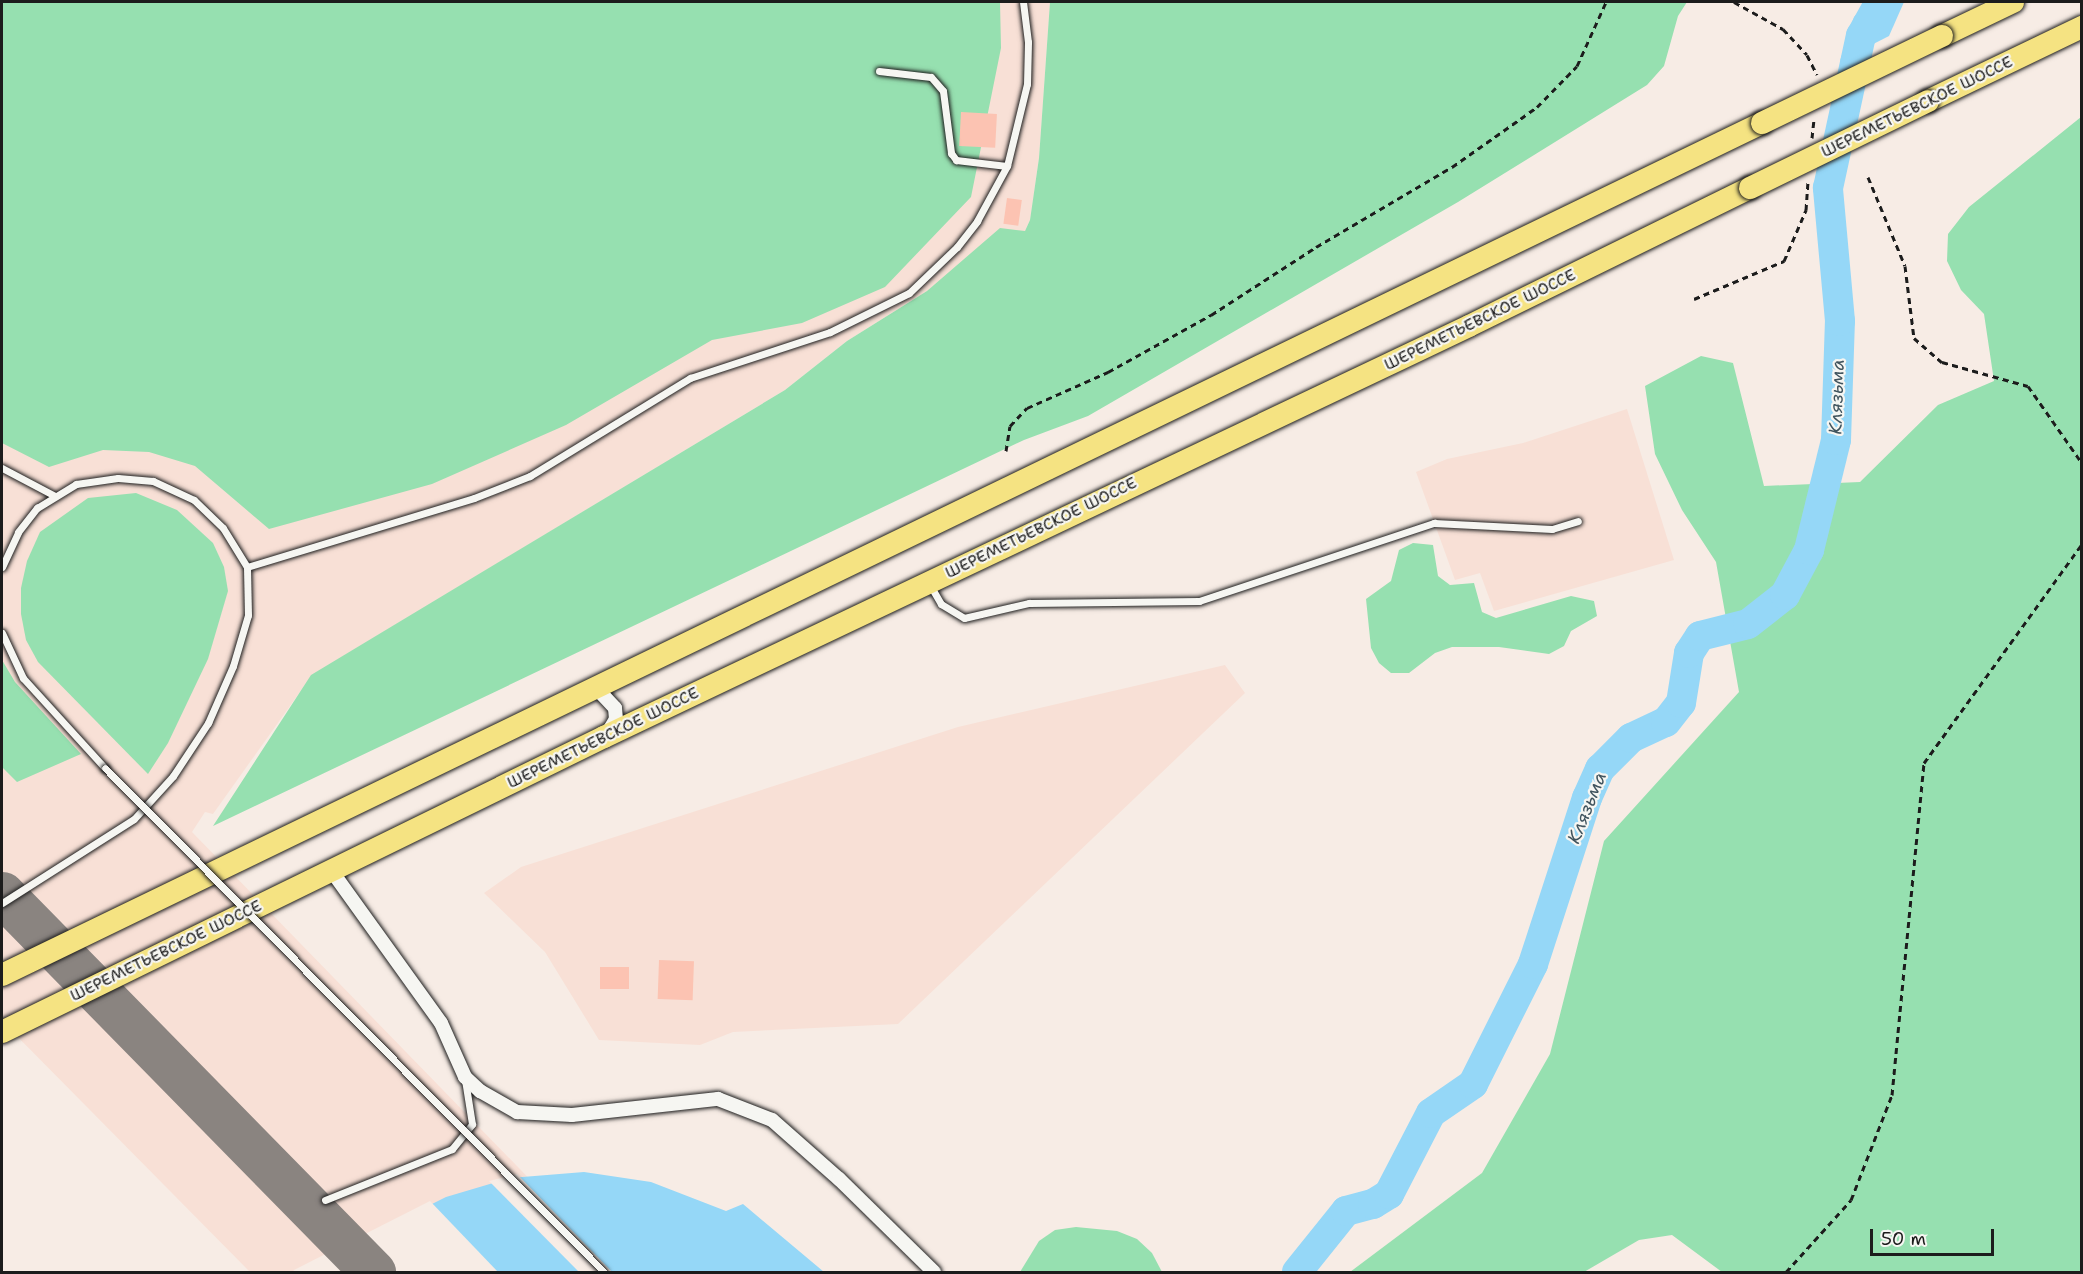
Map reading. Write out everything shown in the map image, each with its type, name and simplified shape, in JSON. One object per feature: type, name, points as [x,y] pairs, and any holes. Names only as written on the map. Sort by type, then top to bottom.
[{"type":"main road","points":[[2,975],[578,694],[2013,2]]},
{"type":"main road","name":"ШЕРЕМЕТЬЕВСКОЕ ШОССЕ","points":[[2,1032],[604,737],[2082,27]]},
{"type":"street","points":[[578,694],[600,692],[615,708],[612,730],[604,737]]},
{"type":"street","points":[[331,870],[441,1023],[465,1077],[480,1091],[517,1112],[572,1115],[718,1100],[772,1120],[839,1179],[934,1272]]},
{"type":"lane","points":[[247,567],[474,498],[530,476],[690,378],[830,332],[909,293],[957,247],[977,221],[1006,166],[1027,84],[1028,42],[1023,2]]},
{"type":"lane","points":[[879,71],[931,77],[944,91],[951,153],[956,160],[1006,166]]},
{"type":"lane","points":[[2,468],[55,496]]},
{"type":"lane","points":[[2,567],[18,532],[38,508],[55,496],[99,478],[153,481],[176,489],[211,513],[247,567],[248,615],[233,666],[208,723],[173,776],[134,819],[2,903]]},
{"type":"lane","points":[[928,583],[940,604],[964,618],[1029,603],[1199,601],[1434,523],[1552,529],[1578,521]]},
{"type":"lane","points":[[2,633],[23,678],[105,768],[604,1272]]},
{"type":"lane","points":[[325,1200],[452,1149],[472,1124],[465,1077]]},
{"type":"path","points":[[1006,451],[1010,426],[1027,408],[1108,372],[1211,315],[1316,247],[1452,167],[1537,107],[1577,66],[1606,2]]},
{"type":"path","points":[[1868,177],[1905,266],[1914,338],[1942,362],[2028,386],[2082,462]]},
{"type":"path","points":[[1786,1272],[1851,1200],[1892,1095],[1924,763],[2082,544]]},
{"type":"shaded area","points":[[2,2],[1050,2],[1039,158],[1030,220],[1025,231],[957,267],[927,291],[847,341],[785,390],[312,675],[213,814],[205,812],[192,832],[620,1272],[250,1272],[2,1021]]},
{"type":"shaded area","points":[[1627,409],[1674,560],[1494,611],[1480,573],[1455,580],[1416,472],[1447,459],[1523,443]]},
{"type":"shaded area","points":[[1225,665],[1245,693],[898,1024],[733,1032],[700,1045],[599,1040],[545,952],[484,893],[521,867],[958,727]]},
{"type":"green space","points":[[2,2],[1000,2],[1001,48],[971,197],[885,287],[802,323],[712,340],[566,425],[432,484],[269,529],[195,466],[149,452],[103,450],[49,467],[2,443]]},
{"type":"green space","points":[[1050,2],[1687,2],[1678,16],[1664,66],[1647,85],[1458,202],[1088,416],[1024,440],[213,826],[311,675],[785,390],[847,341],[927,291],[1000,228],[1025,231],[1030,220],[1039,158]]},
{"type":"green space","points":[[2081,117],[2081,1272],[1722,1272],[1672,1235],[1639,1240],[1584,1272],[1350,1272],[1482,1173],[1550,1054],[1604,841],[1739,692],[1716,562],[1682,510],[1655,454],[1645,386],[1701,356],[1733,363],[1764,486],[1860,482],[1938,405],[1994,381],[1984,314],[1961,290],[1947,261],[1948,234],[1969,207]]},
{"type":"green space","points":[[136,493],[177,510],[213,543],[224,567],[228,591],[208,659],[168,743],[148,774],[38,662],[26,640],[21,614],[21,588],[27,561],[40,532],[88,498]]},
{"type":"green space","points":[[1413,543],[1433,545],[1438,576],[1450,585],[1474,583],[1482,612],[1496,618],[1571,596],[1594,601],[1597,616],[1571,631],[1564,646],[1549,654],[1499,647],[1452,647],[1435,653],[1409,673],[1391,673],[1379,663],[1371,648],[1366,599],[1391,581],[1399,550]]},
{"type":"green space","points":[[2,660],[15,682],[81,754],[17,782],[2,767]]},
{"type":"green space","points":[[1076,1227],[1117,1231],[1137,1239],[1152,1253],[1162,1272],[1020,1272],[1039,1241],[1055,1230]]},
{"type":"water","points":[[1867,2],[1904,2],[1889,36],[1840,61],[1854,17]]},
{"type":"water","points":[[584,1172],[651,1182],[726,1211],[743,1204],[824,1272],[296,1272],[446,1197],[510,1178]]},
{"type":"pier","points":[[517,1174],[612,1272],[579,1272],[489,1181]]},
{"type":"pier","points":[[430,1201],[498,1272],[293,1272],[294,1270]]},
{"type":"building","points":[[961,112],[997,114],[995,148],[959,146]]},
{"type":"building","points":[[1007,198],[1022,200],[1018,226],[1003,224]]},
{"type":"building","points":[[659,960],[694,961],[693,1000],[658,999]]},
{"type":"building","points":[[600,967],[629,967],[629,989],[600,989]]},
{"type":"waterway","name":"Клязьма","points":[[1297,1272],[1346,1211],[1373,1204],[1389,1194],[1431,1113],[1473,1084],[1533,964],[1587,798],[1600,769],[1631,738],[1666,722],[1681,703],[1689,653],[1700,636],[1748,624],[1785,595],[1809,550],[1836,440],[1840,321],[1828,188],[1861,36],[1880,2]]},
{"type":"taxiway","points":[[2,894],[373,1272]]}]
